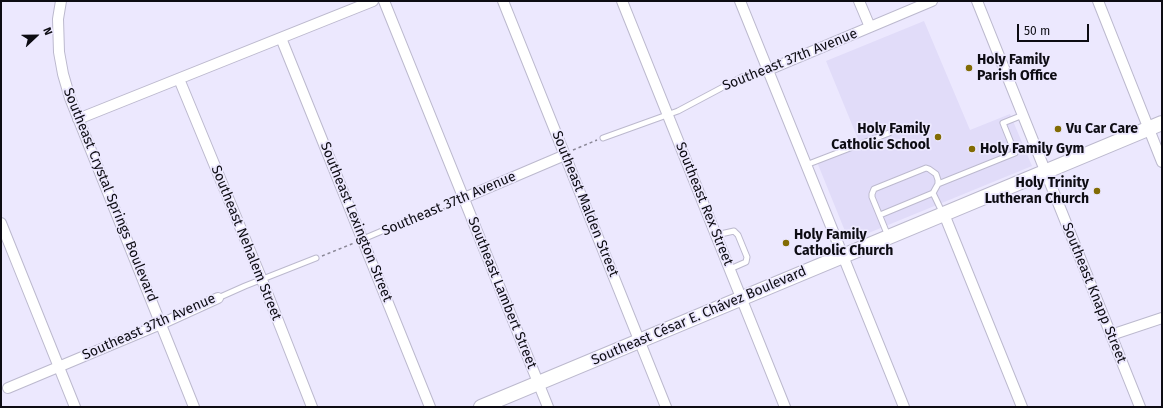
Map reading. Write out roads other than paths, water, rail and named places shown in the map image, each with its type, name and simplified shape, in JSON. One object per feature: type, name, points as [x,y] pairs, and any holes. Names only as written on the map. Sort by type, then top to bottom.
[{"type":"street","name":"Southeast Crystal Springs Boulevard","points":[[62,1],[58,19],[59,52],[63,74],[70,98],[194,407]]},
{"type":"street","points":[[78,119],[374,1]]},
{"type":"street","name":"Southeast Lambert Street","points":[[384,1],[548,407]]},
{"type":"street","name":"Southeast Malden Street","points":[[503,1],[666,407]]},
{"type":"street","name":"Southeast Rex Street","points":[[622,1],[785,407]]},
{"type":"street","points":[[740,1],[904,407]]},
{"type":"street","points":[[859,1],[870,27]]},
{"type":"street","name":"Southeast 37th Avenue","points":[[768,70],[932,1]]},
{"type":"street","name":"Southeast Knapp Street","points":[[977,1],[1140,407]]},
{"type":"street","points":[[1098,1],[1162,162]]},
{"type":"street","name":"Southeast Lexington Street","points":[[281,38],[430,407]]},
{"type":"street","name":"Southeast Nehalem Street","points":[[179,79],[262,280],[312,407]]},
{"type":"street","name":"Southeast César E. Chávez Boulevard","points":[[481,407],[1162,123]]},
{"type":"street","name":"Southeast 37th Avenue","points":[[464,198],[565,156]]},
{"type":"street","points":[[944,214],[1022,407]]},
{"type":"street","points":[[1,223],[75,407]]},
{"type":"street","name":"Southeast 37th Avenue","points":[[8,388],[161,324],[218,298]]},
{"type":"street","points":[[1111,335],[1162,318]]},
{"type":"lane","name":"Southeast 37th Avenue","points":[[603,138],[657,117],[678,111],[742,77],[768,70]]},
{"type":"lane","points":[[938,184],[1015,152],[1004,123],[1023,115]]},
{"type":"lane","points":[[806,165],[889,133]]},
{"type":"lane","points":[[880,215],[933,193],[938,184],[936,174],[926,168],[874,189],[872,197],[888,237]]},
{"type":"lane","points":[[933,193],[944,214]]},
{"type":"lane","name":"Southeast 37th Avenue","points":[[363,240],[408,220]]},
{"type":"lane","points":[[716,235],[734,231],[738,236],[747,257],[746,262],[730,269]]},
{"type":"lane","name":"Southeast 37th Avenue","points":[[218,298],[316,258]]},
{"type":"place","name":"Holy Family Parish Office","points":[[969,68]]},
{"type":"place","name":"Vu Car Care","points":[[1058,129]]},
{"type":"place","name":"Holy Family Catholic School","points":[[938,137]]},
{"type":"place","name":"Holy Family Gym","points":[[972,149]]},
{"type":"place","name":"Holy Trinity Lutheran Church","points":[[1097,191]]},
{"type":"place","name":"Holy Family Catholic Church","points":[[786,243]]}]
